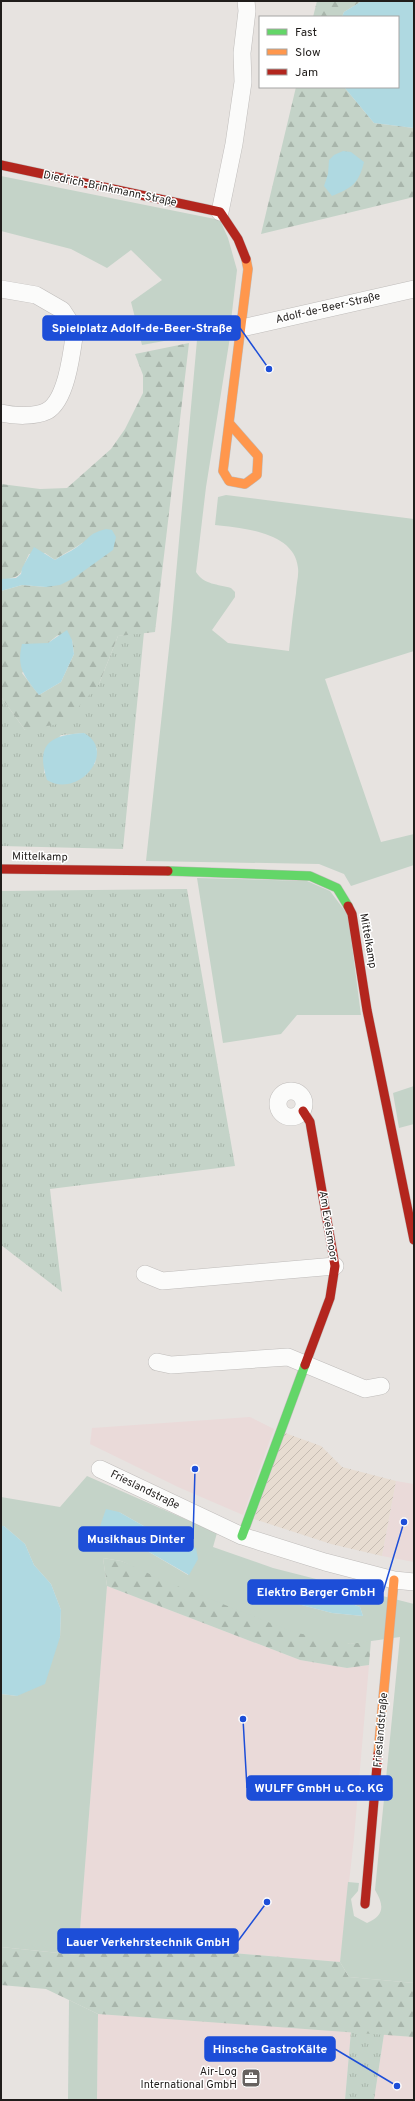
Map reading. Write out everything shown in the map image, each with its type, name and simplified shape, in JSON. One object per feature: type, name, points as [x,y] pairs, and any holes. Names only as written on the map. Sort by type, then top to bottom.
[{"type":"street","points":[[230,424],[258,456],[258,475],[245,484],[229,481],[223,471],[242,328],[248,269],[246,256],[240,240],[220,212],[234,144],[243,82],[242,54],[247,11],[246,1]]},
{"type":"street","name":"Diedrich-Brinkmann-Straße","points":[[1,165],[220,212]]},
{"type":"street","points":[[1,289],[36,295],[62,310],[75,330],[70,366],[61,395],[47,411],[18,416],[1,413]]},
{"type":"street","name":"Adolf-de-Beer-Straße","points":[[242,328],[414,289]]},
{"type":"street","name":"Mittelkamp","points":[[1,869],[204,871],[310,876],[336,888],[345,899],[352,914],[367,1010],[414,1240]]},
{"type":"street","name":"Am Evelsmoor","points":[[242,1536],[330,1298],[334,1266],[329,1224],[310,1122],[303,1111]]},
{"type":"street","points":[[146,1274],[162,1281],[334,1266]]},
{"type":"street","points":[[157,1362],[171,1365],[288,1357],[365,1389],[381,1386]]},
{"type":"street","name":"Frieslandstraße","points":[[100,1469],[242,1536],[325,1562],[394,1580],[414,1582]]},
{"type":"street","name":"Frieslandstraße","points":[[365,1904],[394,1580]]},
{"type":"shaded area","points":[[250,1417],[274,1429],[243,1515],[178,1487],[90,1444],[92,1428]]},
{"type":"shaded area","points":[[285,1433],[321,1446],[342,1467],[396,1481],[382,1556],[331,1544],[254,1519]]},
{"type":"shaded area","points":[[396,1481],[414,1484],[414,1562],[382,1556]]},
{"type":"shaded area","points":[[107,1586],[300,1660],[347,1668],[369,1665],[354,1838],[340,1962],[79,1940]]},
{"type":"shaded area","points":[[98,2014],[351,2031],[345,2100],[97,2100]]},
{"type":"shaded area","points":[[384,2034],[414,2037],[414,2100],[374,2100]]},
{"type":"green space","points":[[317,1],[362,1],[344,12],[342,16],[313,16]]},
{"type":"green space","points":[[296,88],[345,88],[374,123],[414,128],[414,197],[261,234]]},
{"type":"green space","points":[[1,176],[220,220],[228,238],[237,270],[230,329],[142,345],[131,302],[162,280],[131,250],[107,268],[71,249],[1,231]]},
{"type":"green space","points":[[230,337],[206,487],[196,572],[207,582],[231,588],[235,592],[235,597],[212,630],[228,643],[289,651],[298,574],[295,556],[288,547],[278,539],[252,530],[215,525],[218,497],[226,495],[414,519],[414,651],[325,679],[381,842],[414,834],[414,865],[351,886],[344,874],[319,864],[146,861],[171,630],[197,340]]},
{"type":"green space","points":[[189,343],[155,632],[118,636],[99,684],[64,723],[25,730],[1,697],[1,591],[22,585],[46,587],[83,542],[55,560],[45,553],[29,554],[21,573],[15,577],[2,580],[1,484],[40,489],[67,488],[111,449],[125,429],[143,393],[143,375],[135,354]],"holes":[[[58,635],[72,640],[74,654],[61,682],[39,695],[22,673],[48,643]]]},
{"type":"green space","points":[[144,632],[123,849],[1,846],[1,697],[25,730],[99,684],[118,636]],"holes":[[[84,733],[97,749],[95,764],[44,773],[44,755],[61,735]]]},
{"type":"green space","points":[[197,878],[307,881],[330,891],[348,915],[361,1015],[297,1015],[281,1034],[223,1043]]},
{"type":"green space","points":[[187,889],[235,1166],[50,1189],[62,1292],[1,1245],[1,891]]},
{"type":"green space","points":[[414,1086],[414,1124],[399,1128],[393,1093]]},
{"type":"green space","points":[[87,1476],[217,1533],[213,1547],[273,1568],[414,1604],[414,1983],[349,1977],[340,1962],[348,1882],[359,1883],[358,1891],[351,1899],[354,1916],[367,1923],[377,1917],[381,1909],[380,1900],[375,1890],[400,1637],[350,1644],[293,1632],[172,1584],[121,1561],[103,1558],[107,1586],[78,1955],[1,1947],[1,1694],[17,1696],[60,1637],[61,1610],[51,1584],[34,1565],[25,1544],[4,1526],[1,1526],[1,1497],[60,1507]],"holes":[[[119,1512],[172,1542],[185,1544],[188,1575],[149,1552],[146,1542],[137,1540]],[[272,1585],[339,1599],[360,1607],[363,1616],[332,1613],[298,1604],[282,1603]]]},
{"type":"green space","points":[[103,1558],[121,1561],[350,1644],[371,1640],[369,1665],[347,1668],[300,1660],[107,1586]]},
{"type":"green space","points":[[79,1940],[340,1962],[349,1977],[414,1983],[414,2037],[98,2014],[46,1989],[1,1985],[1,1947],[78,1955]]},
{"type":"green space","points":[[69,2000],[98,2014],[97,2100],[68,2100]]},
{"type":"green space","points":[[351,2031],[384,2034],[374,2100],[345,2100]]},
{"type":"water","points":[[362,1],[414,1],[414,128],[374,123],[345,88],[399,88],[399,16],[342,16],[344,12]]},
{"type":"water","points":[[343,151],[351,152],[364,162],[360,175],[354,184],[332,196],[324,186],[328,174],[329,160],[334,155]]},
{"type":"water","points":[[106,529],[112,530],[116,537],[113,550],[74,578],[60,585],[46,587],[22,585],[1,591],[1,579],[16,578],[21,574],[22,568],[34,547],[55,560],[77,547],[92,535]]},
{"type":"water","points":[[67,630],[72,640],[74,654],[61,682],[39,695],[26,677],[21,666],[20,652],[22,644],[48,643]]},
{"type":"water","points":[[84,733],[93,741],[97,751],[95,761],[90,771],[71,783],[59,784],[47,780],[43,757],[45,749],[49,743],[63,736]]},
{"type":"water","points":[[106,1509],[119,1512],[156,1533],[165,1532],[172,1542],[196,1548],[198,1559],[189,1575],[149,1552],[146,1542],[137,1540],[111,1543],[99,1540],[99,1529]]},
{"type":"water","points":[[1,1526],[4,1526],[25,1544],[34,1565],[51,1584],[61,1610],[60,1637],[45,1684],[17,1696],[1,1694]]},
{"type":"water","points":[[272,1585],[339,1599],[360,1607],[363,1616],[332,1613],[298,1604],[283,1603],[273,1600],[261,1590]]},
{"type":"traffic: fast","points":[[168,871],[310,876],[337,888],[348,906]]},
{"type":"traffic: fast","points":[[242,1536],[305,1365]]},
{"type":"traffic: slow","points":[[230,424],[258,456],[257,475],[245,484],[229,481],[223,471],[248,269],[246,259]]},
{"type":"traffic: slow","points":[[378,1754],[394,1580]]},
{"type":"traffic: jam","points":[[1,165],[220,212],[238,239],[246,259]]},
{"type":"traffic: jam","points":[[1,869],[168,871]]},
{"type":"traffic: jam","points":[[348,906],[352,914],[367,1010],[414,1240]]},
{"type":"traffic: jam","points":[[303,1111],[310,1122],[335,1266],[330,1298],[305,1365]]},
{"type":"traffic: jam","points":[[365,1904],[378,1754]]},
{"type":"place","name":"Spielplatz Adolf-de-Beer-Straße","points":[[269,369]]},
{"type":"place","name":"Musikhaus Dinter","points":[[195,1469]]},
{"type":"place","name":"Elektro Berger GmbH","points":[[404,1522]]},
{"type":"place","name":"WULFF GmbH u. Co. KG","points":[[243,1719]]},
{"type":"place","name":"Lauer Verkehrstechnik GmbH","points":[[267,1902]]},
{"type":"place","name":"Air-Log International GmbH","points":[[251,2078]]},
{"type":"place","name":"Hinsche GastroKälte","points":[[397,2086]]}]
